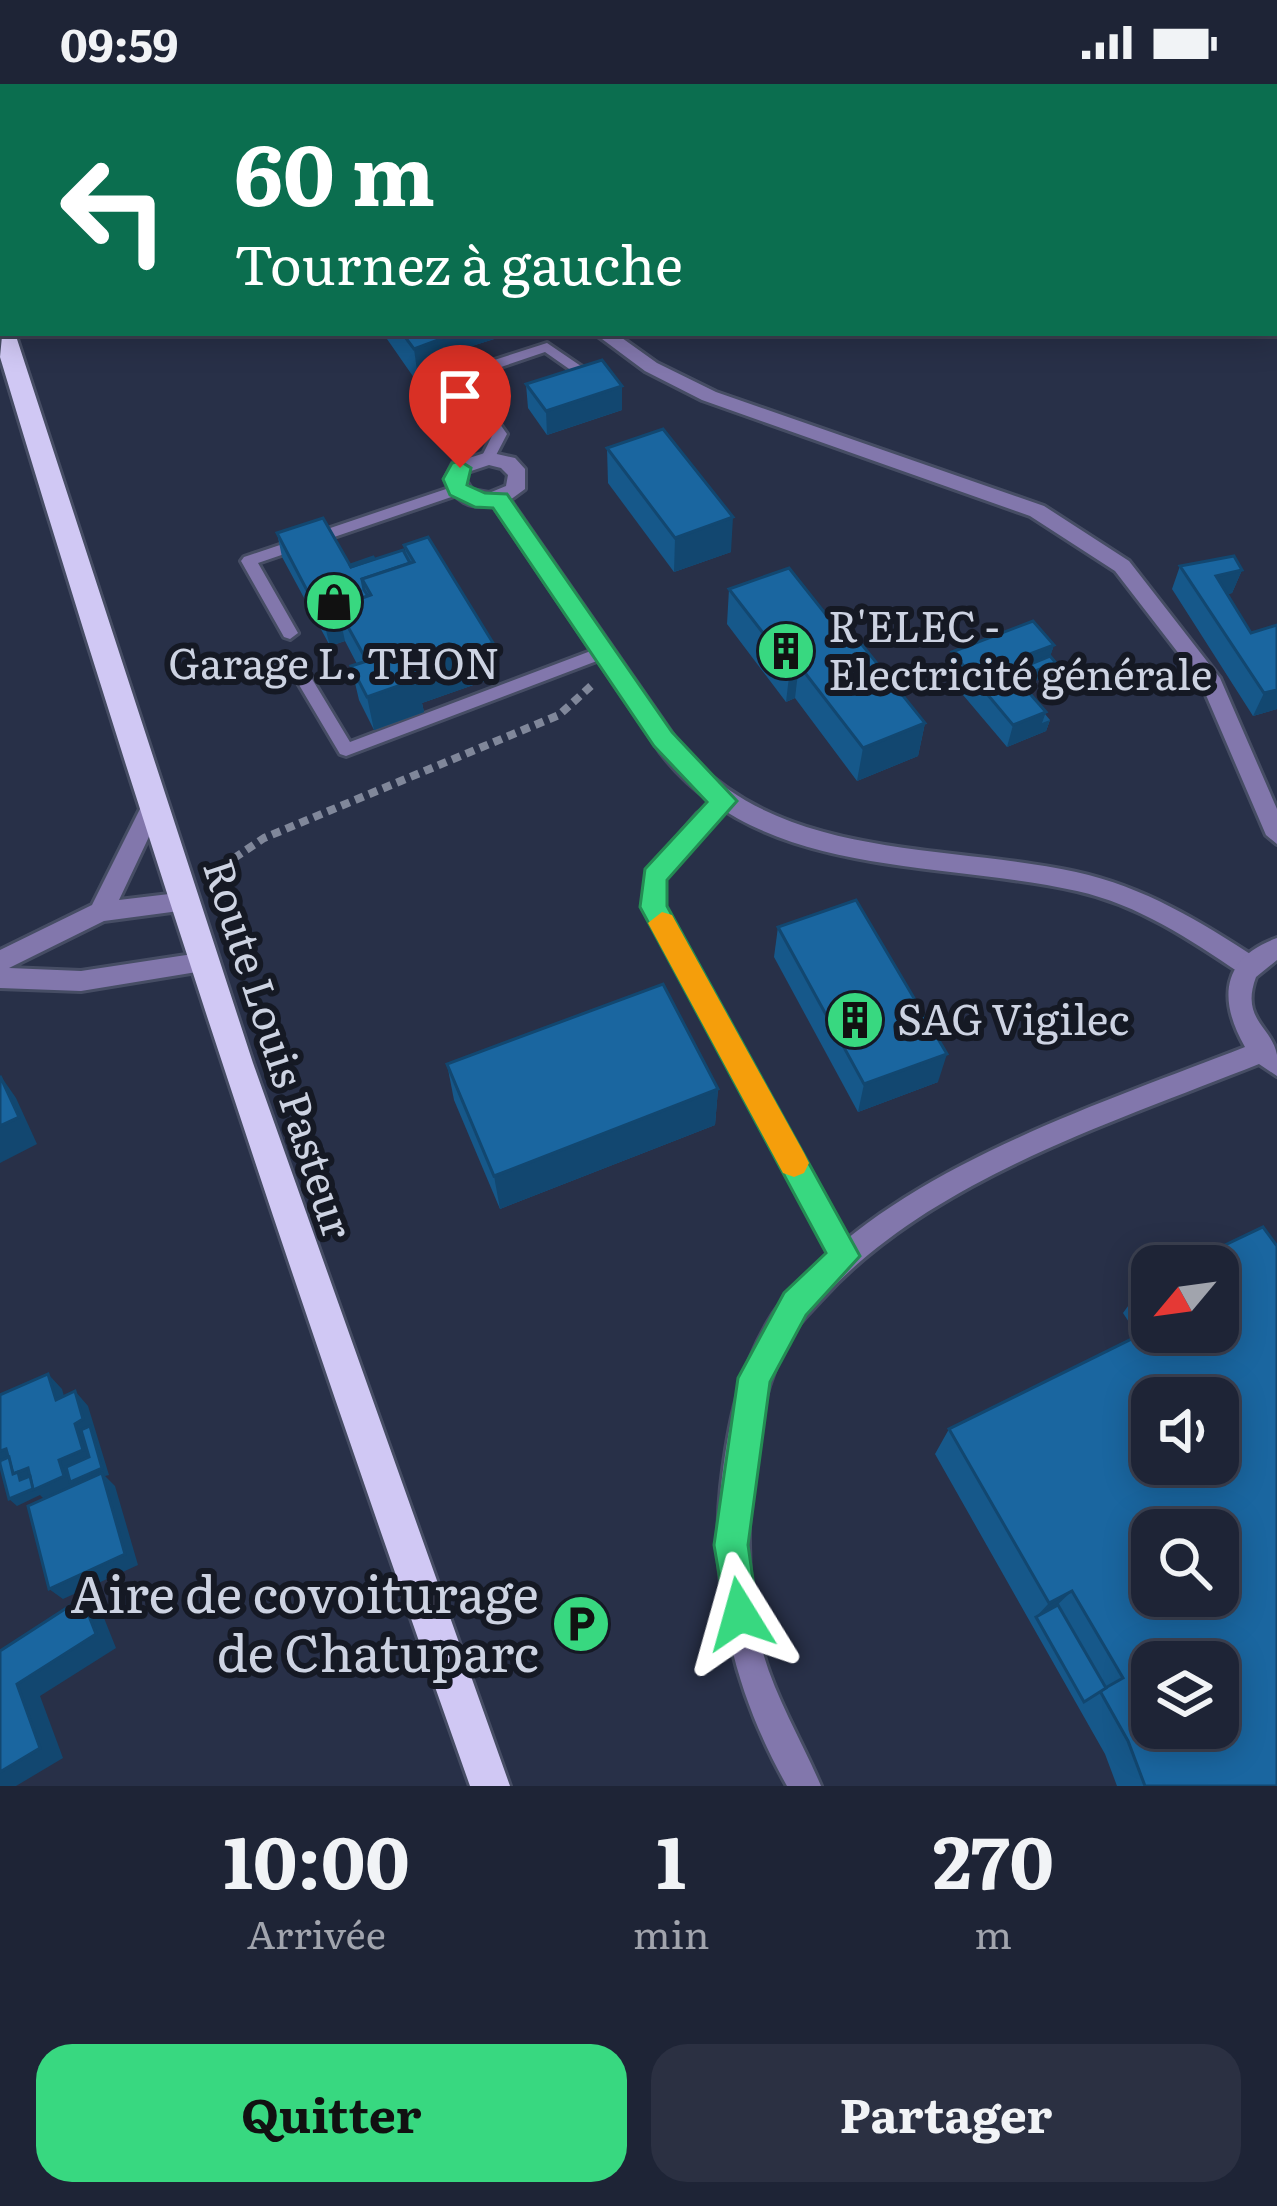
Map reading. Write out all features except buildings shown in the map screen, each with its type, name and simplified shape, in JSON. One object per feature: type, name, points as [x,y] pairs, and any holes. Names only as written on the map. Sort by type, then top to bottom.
[{"type":"main road","name":"Route Louis Pasteur","points":[[5,336],[340,1373],[490,1786]]},
{"type":"street","points":[[606,336],[651,367],[709,396],[1037,512],[1122,566],[1209,678],[1277,836]]},
{"type":"street","points":[[488,458],[508,463],[518,474],[515,489],[499,499],[483,501],[458,490],[454,479],[460,468],[488,458]]},
{"type":"street","points":[[499,499],[663,739],[699,782],[724,801],[777,827],[865,850],[1076,883],[1129,896],[1184,923],[1249,966]]},
{"type":"street","points":[[101,912],[153,805]]},
{"type":"street","points":[[0,961],[101,912],[183,896]]},
{"type":"street","points":[[806,1786],[781,1747],[745,1648],[731,1545],[754,1378],[795,1304],[844,1256],[923,1198],[1269,1059],[1245,1030],[1238,1007],[1239,985],[1249,966],[1277,948]]},
{"type":"street","points":[[0,977],[81,981],[206,962]]},
{"type":"lane","points":[[488,458],[500,434],[467,388],[490,365],[548,347],[590,377]]},
{"type":"lane","points":[[290,633],[249,561],[458,490]]},
{"type":"lane","points":[[303,678],[346,750],[608,657]]},
{"type":"lane","points":[[724,801],[654,876],[653,907],[844,1256]]},
{"type":"path","points":[[183,896],[265,838],[559,715],[608,657]]},
{"type":"slow traffic","points":[[662,923],[794,1163]]},
{"type":"place","name":"Garage L. THON","points":[[334,602]]},
{"type":"place","name":"R'ELEC - Electricité générale","points":[[786,651]]},
{"type":"place","name":"SAG Vigilec","points":[[855,1020]]},
{"type":"place","name":"Aire de covoiturage de Chatuparc","points":[[581,1624]]},
{"type":"route","points":[[460,468],[454,479],[458,490],[483,501],[499,499],[663,739],[699,782],[724,801],[654,876],[653,907],[844,1256],[795,1304],[754,1378],[738,1467],[731,1545],[740,1614]]}]
